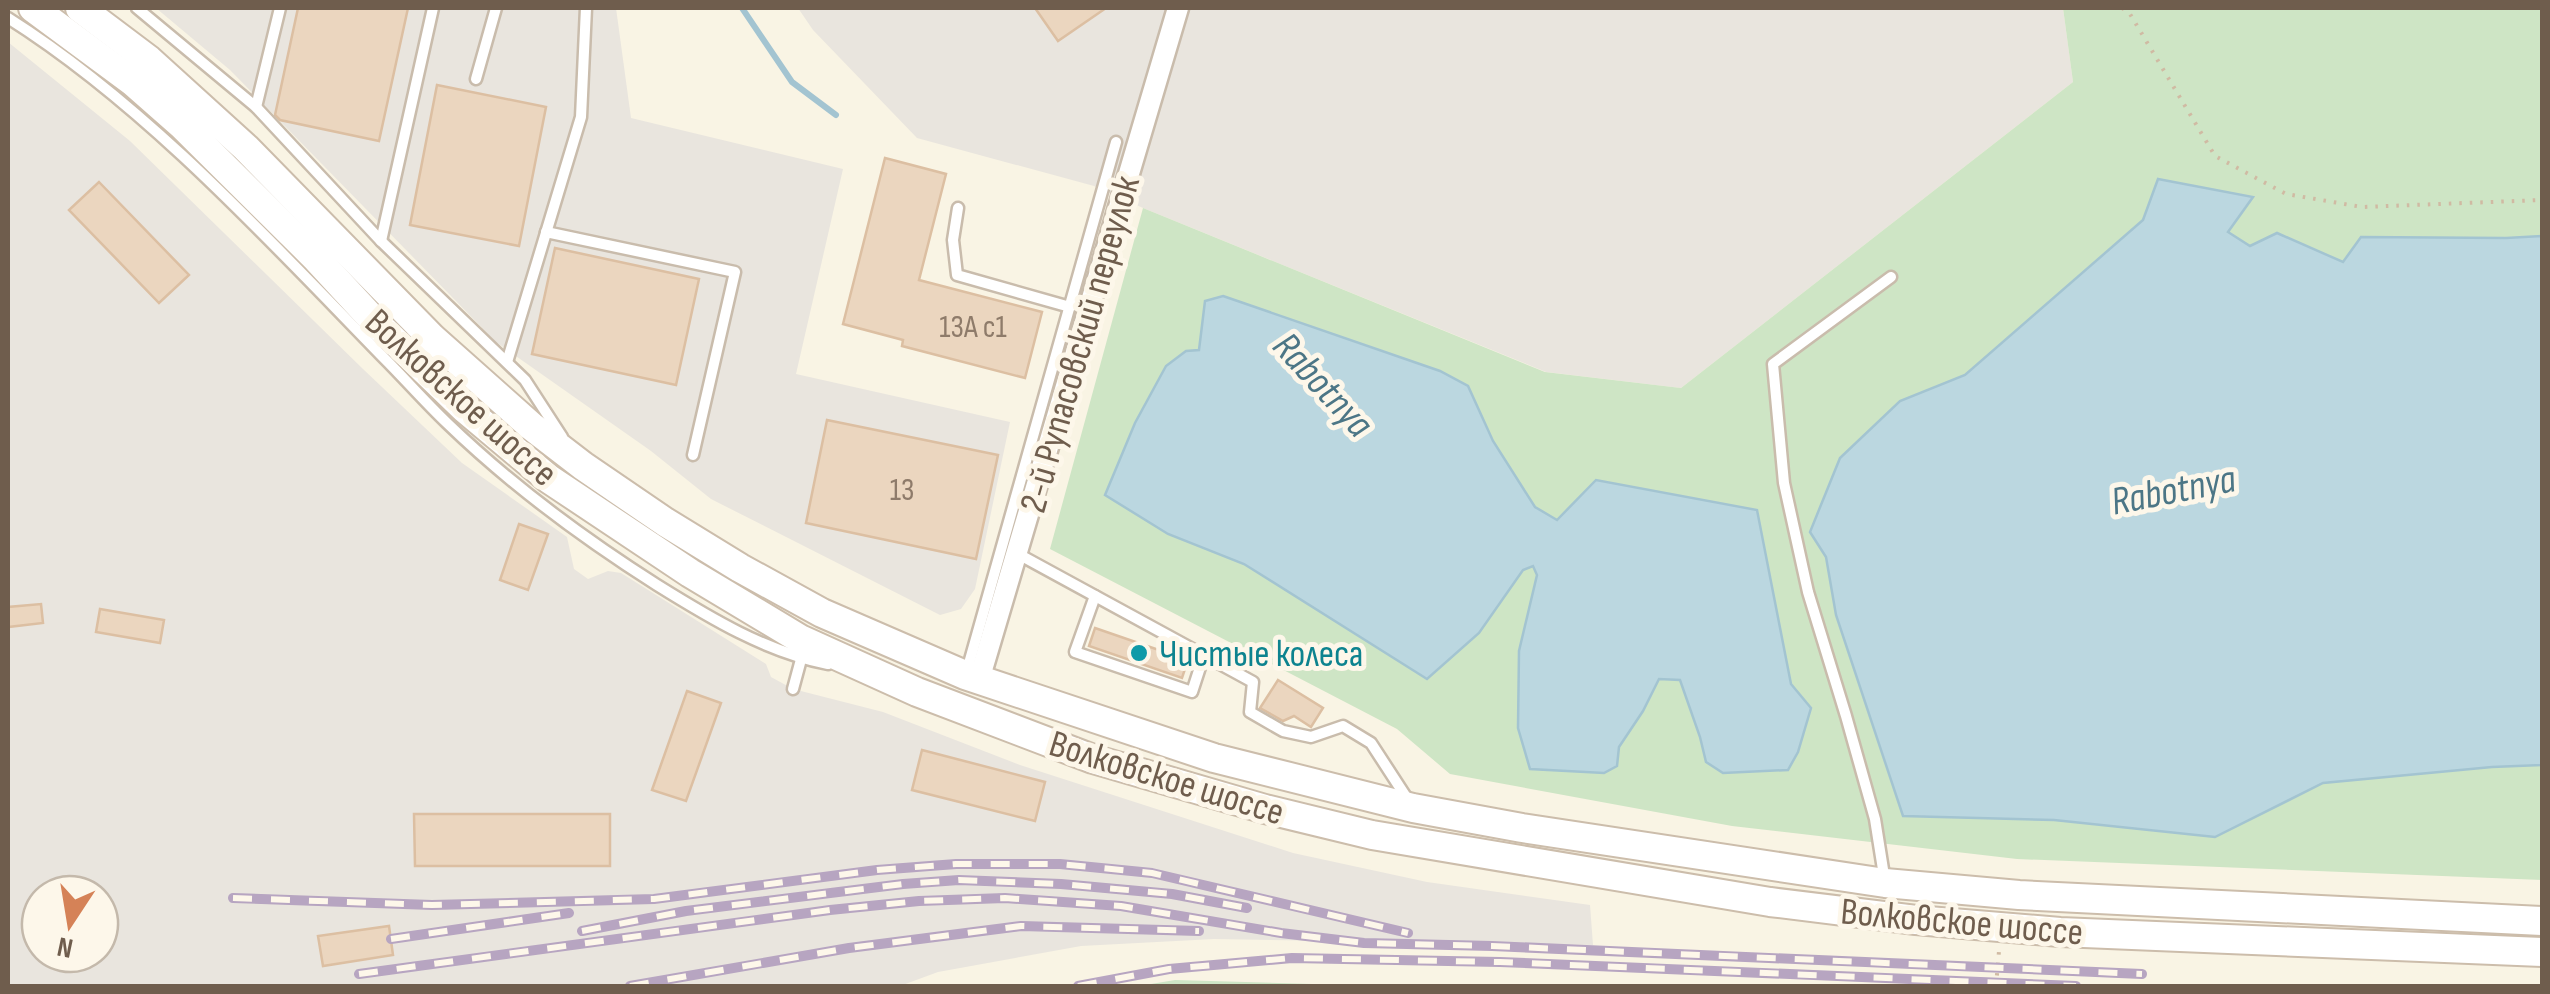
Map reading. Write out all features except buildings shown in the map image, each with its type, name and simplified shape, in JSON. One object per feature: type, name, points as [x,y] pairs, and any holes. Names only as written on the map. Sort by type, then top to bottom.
[{"type":"main road","name":"Волковское шоссе","points":[[32,8],[133,82],[184,126],[464,408],[550,479],[804,650],[872,672],[1092,759],[1372,835],[1770,902],[2060,932],[2542,952]]},
{"type":"main road","name":"Волковское шоссе","points":[[80,8],[149,60],[246,148],[432,338],[531,426],[583,466],[665,522],[822,614],[972,677],[1200,754],[1413,808],[1522,828],[1885,883],[2019,895],[2542,921]]},
{"type":"street","name":"2-й Рупасовский переулок","points":[[972,677],[1018,554],[1178,8]]},
{"type":"lane","points":[[137,8],[153,13],[256,107],[381,242],[525,380],[583,466]]},
{"type":"lane","points":[[256,107],[280,8]]},
{"type":"lane","points":[[381,242],[433,8]]},
{"type":"lane","points":[[476,80],[496,8]]},
{"type":"lane","points":[[507,362],[580,117],[586,8]]},
{"type":"lane","points":[[8,18],[68,60],[148,125],[498,470],[626,565],[702,613],[781,652],[804,650],[792,689]]},
{"type":"lane","points":[[972,677],[1116,142]]},
{"type":"lane","points":[[958,208],[953,240],[957,275],[1070,307]]},
{"type":"lane","points":[[546,232],[735,272],[693,455]]},
{"type":"lane","points":[[1885,883],[1874,819],[1808,592],[1784,483],[1773,364],[1891,277]]},
{"type":"lane","points":[[1018,554],[1253,682],[1250,712],[1282,731],[1311,737],[1343,726],[1371,743],[1413,808]]},
{"type":"lane","points":[[1095,596],[1075,652],[1192,692],[1204,655]]},
{"type":"path","points":[[2122,8],[2130,14],[2214,156],[2286,194],[2362,207],[2542,200]]},
{"type":"path","points":[[1996,986],[1999,950]]},
{"type":"shaded area","points":[[156,8],[616,8],[631,118],[843,169],[796,374],[1010,422],[975,589],[961,609],[940,615],[711,499],[651,451],[496,342],[230,70]]},
{"type":"shaded area","points":[[798,8],[2063,8],[2073,82],[1681,388],[1546,372],[1094,186],[917,138],[813,30]]},
{"type":"shaded area","points":[[8,42],[130,141],[462,463],[567,537],[574,569],[588,579],[608,571],[621,573],[766,664],[771,677],[793,689],[883,712],[1020,765],[1293,853],[1427,882],[1590,905],[1593,945],[1214,939],[1081,946],[938,972],[900,986],[8,986]]},
{"type":"green space","points":[[2063,8],[2542,8],[2542,236],[2343,262],[2277,233],[2250,246],[2228,232],[2252,197],[2158,179],[2143,220],[1965,376],[1900,401],[1810,532],[1826,557],[1836,616],[1904,816],[2054,820],[2215,837],[2323,783],[2542,765],[2542,880],[2017,859],[1732,826],[1450,774],[1397,729],[1050,549],[1143,208],[1545,372],[1681,388],[2073,82]],"holes":[[[1186,351],[1468,386],[1493,441],[1535,507],[1558,520],[1757,510],[1791,684],[1811,708],[1706,762],[1680,680],[1659,679],[1619,747],[1519,651],[1537,575],[1533,565],[1523,570],[1479,633],[1244,564],[1168,534],[1105,494],[1135,423],[1166,366]]]},
{"type":"green space","points":[[1175,980],[1380,986],[1139,986]]},
{"type":"water","points":[[2158,179],[2253,197],[2228,232],[2250,246],[2277,233],[2343,262],[2361,237],[2542,236],[2542,765],[2323,783],[2215,837],[2054,820],[1903,816],[1836,615],[1826,557],[1810,532],[1840,458],[1900,401],[1965,375],[2143,220]]},
{"type":"water","points":[[1223,296],[1440,371],[1468,386],[1493,441],[1535,507],[1557,520],[1596,480],[1757,510],[1791,684],[1811,708],[1798,752],[1788,770],[1723,773],[1706,762],[1680,680],[1659,679],[1619,747],[1617,766],[1604,773],[1530,769],[1518,728],[1519,651],[1537,575],[1533,566],[1523,570],[1479,633],[1427,679],[1244,564],[1168,534],[1105,495],[1135,423],[1166,366],[1186,351],[1199,350],[1205,301]]},
{"type":"waterway","name":"Rabotnya","points":[[742,8],[792,82],[836,115]]},
{"type":"railway","points":[[233,898],[432,905],[654,899],[877,870],[956,864],[1060,864],[1152,873],[1408,933]]},
{"type":"railway","points":[[582,931],[686,911],[959,880],[1172,894],[1247,908]]},
{"type":"railway","points":[[359,974],[830,910],[1005,898],[1121,906],[1364,943],[2142,974]]},
{"type":"railway","points":[[391,939],[569,913]]},
{"type":"railway","points":[[630,986],[849,948],[1021,926],[1199,931]]},
{"type":"railway","points":[[1078,986],[1169,969],[1292,958],[1500,962],[2076,986]]},
{"type":"place","name":"Чистые колеса","points":[[1139,653]]}]
